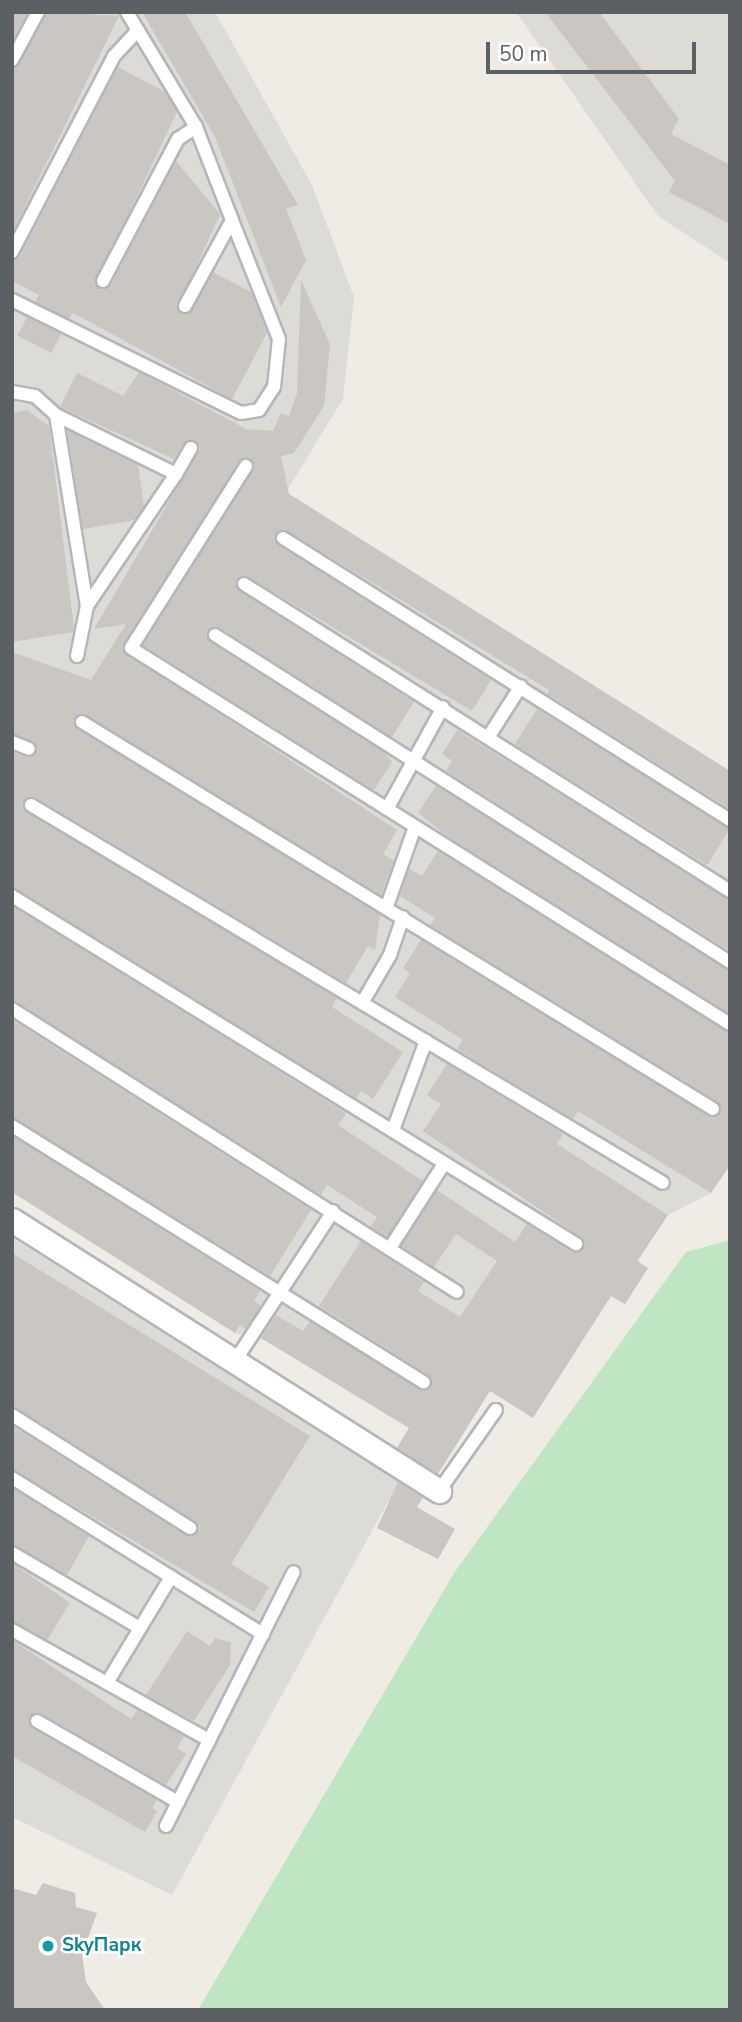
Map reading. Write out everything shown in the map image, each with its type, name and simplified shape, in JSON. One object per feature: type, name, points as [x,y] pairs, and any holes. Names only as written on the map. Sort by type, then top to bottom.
[{"type":"street","points":[[12,1220],[439,1491]]},
{"type":"lane","points":[[12,60],[38,12]]},
{"type":"lane","points":[[12,300],[241,413],[260,410],[274,387],[279,339],[196,127],[127,12]]},
{"type":"lane","points":[[12,252],[114,56],[138,30]]},
{"type":"lane","points":[[103,281],[178,139],[196,127]]},
{"type":"lane","points":[[185,306],[232,220]]},
{"type":"lane","points":[[12,392],[35,396],[56,415],[176,474]]},
{"type":"lane","points":[[56,415],[87,606],[77,656]]},
{"type":"lane","points":[[87,606],[191,448]]},
{"type":"lane","points":[[246,466],[131,648],[730,1024]]},
{"type":"lane","points":[[283,538],[730,820]]},
{"type":"lane","points":[[244,584],[443,707],[730,891]]},
{"type":"lane","points":[[215,635],[416,758],[730,962]]},
{"type":"lane","points":[[488,736],[521,686]]},
{"type":"lane","points":[[387,809],[443,707]]},
{"type":"lane","points":[[82,722],[387,906],[713,1110]]},
{"type":"lane","points":[[12,742],[29,749]]},
{"type":"lane","points":[[32,805],[663,1183]]},
{"type":"lane","points":[[387,906],[415,827]]},
{"type":"lane","points":[[12,896],[576,1244]]},
{"type":"lane","points":[[362,1003],[390,955],[403,917]]},
{"type":"lane","points":[[12,1009],[457,1292]]},
{"type":"lane","points":[[393,1130],[426,1041]]},
{"type":"lane","points":[[12,1126],[424,1382]]},
{"type":"lane","points":[[390,1248],[444,1164]]},
{"type":"lane","points":[[235,1361],[333,1211]]},
{"type":"lane","points":[[439,1491],[496,1410]]},
{"type":"lane","points":[[12,1415],[190,1528]]},
{"type":"lane","points":[[12,1478],[263,1634]]},
{"type":"lane","points":[[12,1553],[140,1628]]},
{"type":"lane","points":[[166,1826],[294,1572]]},
{"type":"lane","points":[[107,1683],[172,1577]]},
{"type":"lane","points":[[12,1630],[209,1740]]},
{"type":"lane","points":[[37,1721],[178,1802]]},
{"type":"shaded area","points":[[12,12],[215,12],[312,185],[354,297],[343,399],[286,492],[730,771],[730,1165],[711,1193],[668,1215],[638,1261],[648,1268],[625,1304],[611,1296],[567,1363],[535,1343],[409,1428],[267,1341],[235,1333],[12,1192]]},
{"type":"shaded area","points":[[516,12],[730,12],[730,263],[658,216]]},
{"type":"shaded area","points":[[12,1238],[399,1482],[172,1895],[12,1817]]},
{"type":"green space","points":[[730,1240],[730,2010],[198,2010],[454,1573],[686,1252]]},
{"type":"building","points":[[12,12],[28,12],[12,41]]},
{"type":"building","points":[[47,12],[119,16],[12,233],[12,69]]},
{"type":"building","points":[[142,12],[185,12],[298,205],[286,209],[306,260],[281,307],[215,137]]},
{"type":"building","points":[[545,12],[599,12],[679,119],[671,134],[730,165],[730,224],[669,192],[675,181]]},
{"type":"building","points":[[118,67],[165,92],[177,112],[95,285],[103,290],[111,285],[176,161],[220,214],[177,310],[190,313],[213,272],[251,292],[267,333],[232,399],[73,313],[69,319],[35,302],[39,295],[12,281],[12,261],[20,256]]},
{"type":"building","points":[[301,280],[330,344],[324,406],[294,453],[281,456],[289,494],[730,771],[730,809],[547,694],[549,690],[284,529],[275,534],[278,545],[491,680],[472,711],[249,577],[239,577],[239,591],[414,702],[392,737],[220,628],[207,631],[210,642],[383,752],[392,762],[374,790],[143,645],[253,471],[251,459],[239,461],[123,651],[397,830],[383,854],[394,860],[381,895],[87,715],[77,715],[74,726],[380,915],[375,950],[368,946],[346,983],[35,797],[26,798],[22,806],[337,998],[332,1007],[403,1052],[373,1099],[361,1091],[356,1098],[12,887],[12,752],[29,758],[38,749],[12,733],[12,652],[91,680],[126,624],[94,629],[200,449],[196,441],[187,440],[174,459],[60,407],[77,373],[123,396],[139,372],[246,429],[273,431],[281,413],[289,416],[297,393]]},
{"type":"building","points":[[27,317],[61,334],[51,353],[17,336]]},
{"type":"building","points":[[27,410],[49,426],[74,628],[73,632],[12,642],[12,413]]},
{"type":"building","points":[[67,430],[138,465],[144,506],[135,520],[83,529]]},
{"type":"building","points":[[537,709],[730,829],[707,865],[515,745]]},
{"type":"building","points":[[457,730],[730,900],[730,951],[446,771],[452,761],[442,754]]},
{"type":"building","points":[[436,786],[730,971],[730,1014],[447,836],[418,813]]},
{"type":"building","points":[[438,851],[730,1033],[730,1165],[711,1193],[578,1111],[573,1119],[457,1049],[463,1040],[395,997],[410,973],[403,968],[421,940],[708,1116],[721,1113],[718,1102],[430,925],[435,918],[400,896],[409,869],[422,876]]},
{"type":"building","points":[[12,906],[346,1113],[338,1125],[423,1181],[387,1237],[370,1227],[377,1217],[327,1185],[321,1195],[12,1000]]},
{"type":"building","points":[[12,1020],[311,1210],[270,1276],[12,1117]]},
{"type":"building","points":[[447,1064],[563,1134],[557,1144],[668,1215],[637,1261],[648,1268],[625,1304],[611,1296],[533,1418],[490,1391],[438,1474],[397,1448],[409,1428],[261,1338],[276,1315],[303,1331],[310,1321],[419,1389],[429,1389],[429,1375],[319,1306],[361,1241],[424,1282],[418,1291],[460,1317],[497,1261],[456,1234],[434,1267],[401,1246],[437,1190],[515,1242],[527,1224],[572,1252],[583,1249],[581,1237],[423,1131],[441,1104],[427,1095]]},
{"type":"building","points":[[12,1136],[260,1291],[254,1301],[261,1306],[246,1329],[240,1325],[235,1333],[12,1192]]},
{"type":"building","points":[[12,1253],[310,1436],[231,1564],[269,1587],[254,1612],[12,1469],[12,1426],[185,1535],[198,1532],[195,1521],[12,1406]]},
{"type":"building","points":[[398,1482],[423,1497],[417,1507],[455,1529],[438,1559],[377,1528]]},
{"type":"building","points":[[12,1488],[89,1536],[67,1575],[12,1544]]},
{"type":"building","points":[[12,1563],[70,1603],[47,1640],[12,1621]]},
{"type":"building","points":[[187,1631],[210,1646],[215,1638],[231,1642],[230,1665],[194,1721],[146,1695]]},
{"type":"building","points":[[12,1640],[131,1719],[137,1710],[184,1736],[177,1748],[186,1754],[166,1785],[41,1713],[29,1717],[33,1729],[157,1800],[152,1808],[157,1811],[145,1832],[12,1756]]},
{"type":"building","name":"SkyПарк","points":[[43,1883],[75,1893],[76,1907],[97,1913],[82,1954],[86,1982],[105,2010],[12,2010],[12,1888],[36,1895]]},
{"type":"place","name":"SkyПарк","points":[[48,1946]]}]
